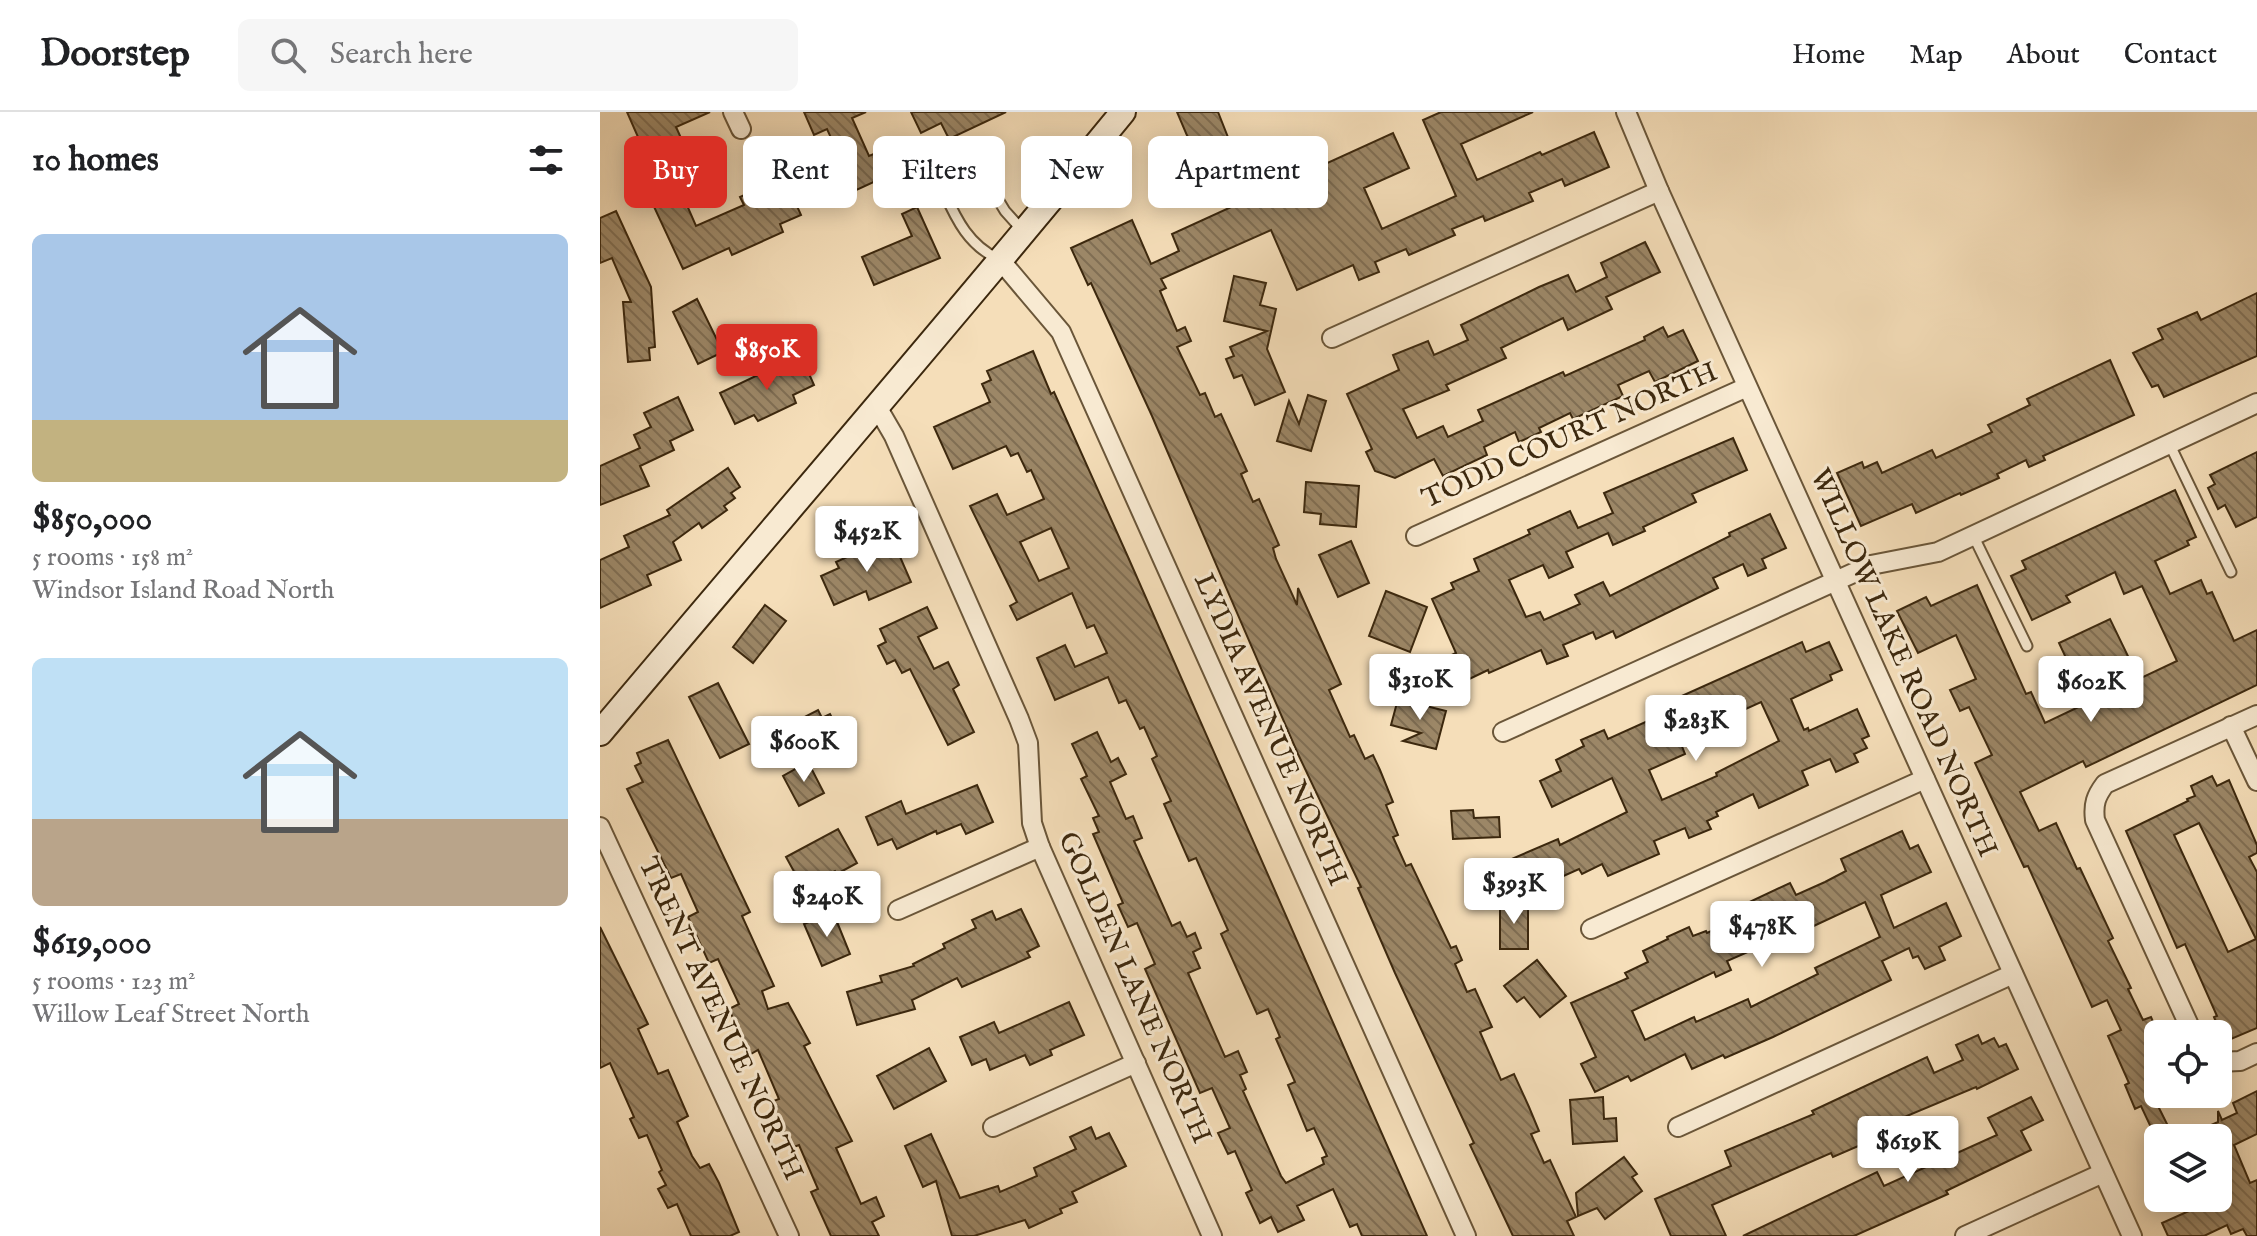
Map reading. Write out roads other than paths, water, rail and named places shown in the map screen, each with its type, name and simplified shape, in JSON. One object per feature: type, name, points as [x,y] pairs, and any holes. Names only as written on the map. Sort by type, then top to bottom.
[{"type":"street","points":[[600,733],[1025,233],[1123,112]]},
{"type":"street","name":"WILLOW LAKE ROAD NORTH","points":[[1626,112],[1747,387],[2132,1236]]},
{"type":"street","points":[[1332,338],[1659,191]]},
{"type":"street","name":"LYDIA AVENUE NORTH","points":[[1001,261],[1061,332],[1466,1236]]},
{"type":"street","name":"TODD COURT NORTH","points":[[1416,536],[1747,387]]},
{"type":"street","points":[[1503,732],[1871,565],[1938,552],[2257,403]]},
{"type":"street","name":"GOLDEN LANE NORTH","points":[[876,405],[901,450],[1023,731],[1030,760],[1032,823],[1040,847],[1212,1236]]},
{"type":"street","points":[[2187,1020],[2095,820],[2094,806],[2105,784],[2257,715]]},
{"type":"street","points":[[2231,726],[2257,781]]},
{"type":"street","points":[[1591,929],[1925,779]]},
{"type":"street","name":"TRENT AVENUE NORTH","points":[[600,827],[789,1236]]},
{"type":"street","points":[[898,910],[1040,847]]},
{"type":"street","points":[[1678,1127],[2013,974]]},
{"type":"street","points":[[2232,1061],[2257,1053]]},
{"type":"street","points":[[993,1127],[1136,1063]]},
{"type":"street","points":[[1965,1236],[2103,1173]]},
{"type":"lane","points":[[1001,261],[981,251],[966,235],[944,192],[944,186],[976,169],[982,173],[1005,211],[1025,233]]},
{"type":"lane","points":[[2169,443],[2231,572]]},
{"type":"lane","points":[[1973,535],[2027,646]]}]
